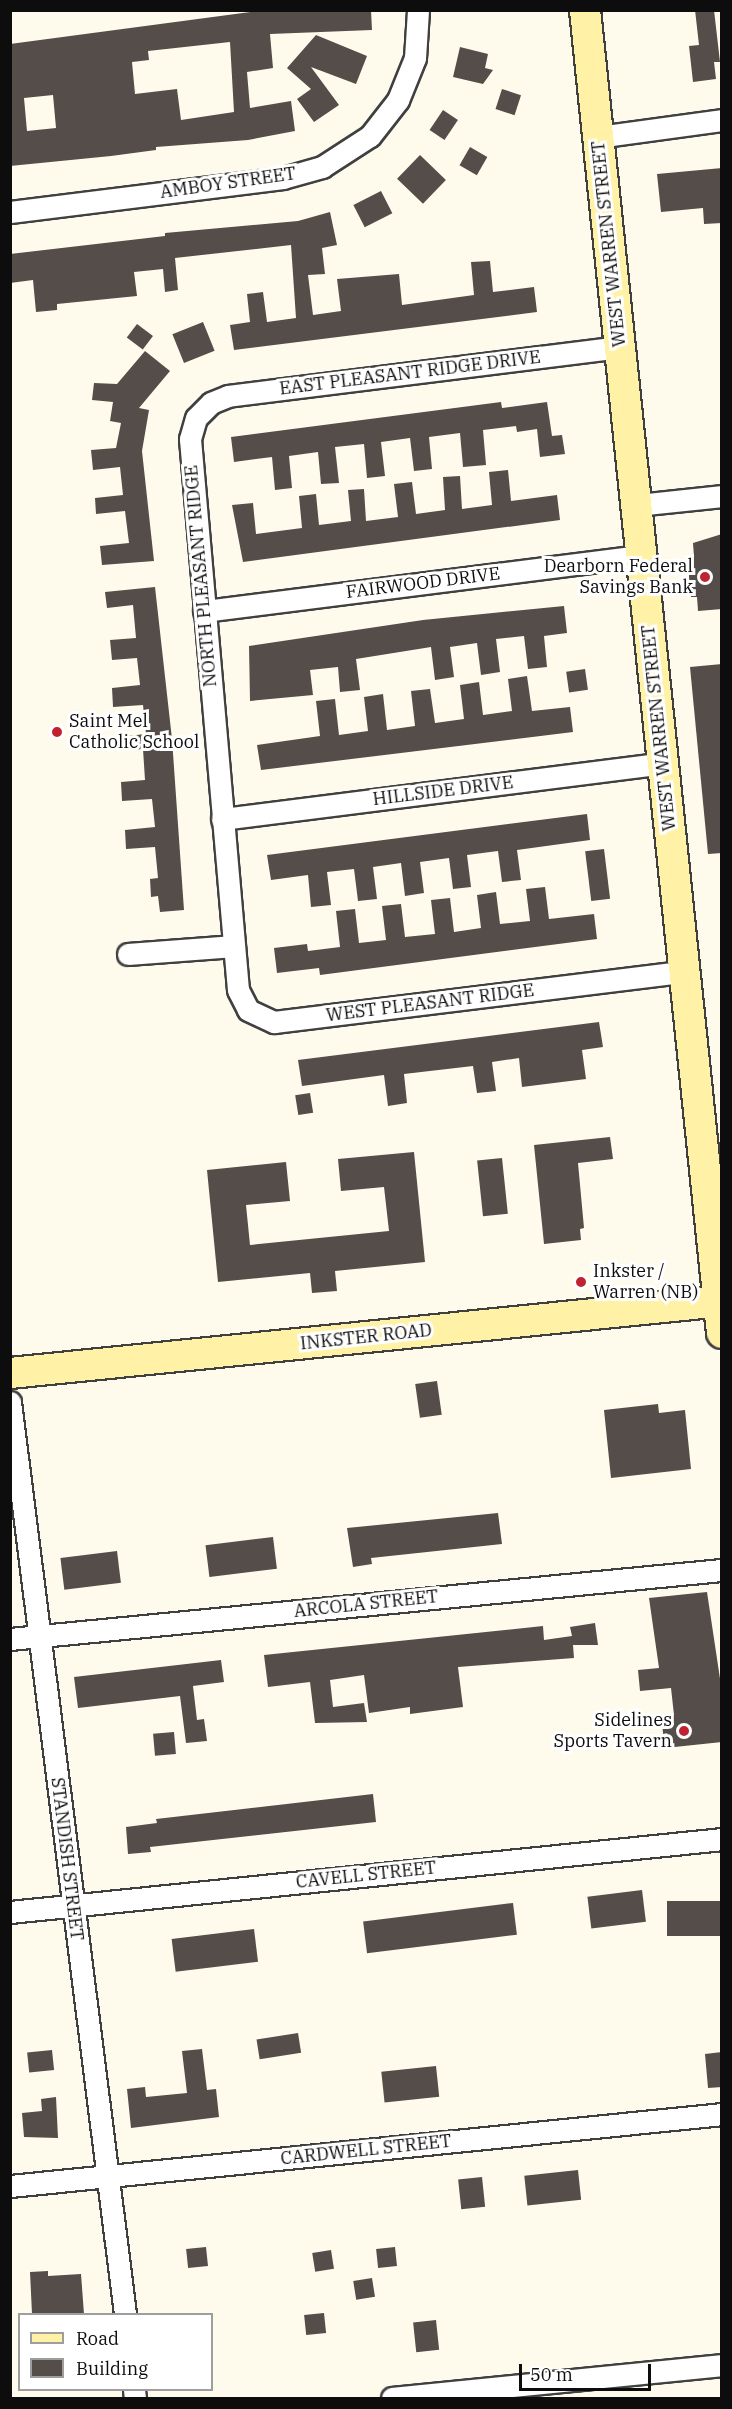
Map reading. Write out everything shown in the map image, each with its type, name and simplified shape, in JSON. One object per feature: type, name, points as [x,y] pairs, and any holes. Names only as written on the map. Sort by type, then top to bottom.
[{"type":"main road","name":"WEST WARREN STREET","points":[[585,10],[637,505],[682,972],[722,1333]]},
{"type":"main road","name":"INKSTER ROAD","points":[[10,1373],[720,1301]]},
{"type":"street","name":"AMBOY STREET","points":[[10,212],[283,178],[322,167],[370,136],[398,100],[415,58],[418,10]]},
{"type":"street","points":[[598,137],[722,120]]},
{"type":"street","name":"EAST PLEASANT RIDGE DRIVE","points":[[204,408],[228,396],[620,347]]},
{"type":"street","name":"NORTH PLEASANT RIDGE","points":[[204,408],[196,418],[190,439],[234,946]]},
{"type":"street","points":[[637,505],[722,496]]},
{"type":"street","name":"FAIRWOOD DRIVE","points":[[204,611],[642,556]]},
{"type":"street","name":"HILLSIDE DRIVE","points":[[222,819],[663,763]]},
{"type":"street","points":[[128,954],[234,946]]},
{"type":"street","name":"WEST PLEASANT RIDGE","points":[[234,946],[242,1001],[255,1016],[273,1022],[682,972]]},
{"type":"street","name":"STANDISH STREET","points":[[10,1402],[125,2313]]},
{"type":"street","name":"ARCOLA STREET","points":[[10,1639],[722,1569]]},
{"type":"street","name":"CAVELL STREET","points":[[10,1912],[722,1839]]},
{"type":"street","name":"CARDWELL STREET","points":[[10,2186],[722,2114]]},
{"type":"street","points":[[392,2398],[722,2365]]},
{"type":"building","points":[[266,10],[371,10],[372,30],[270,34],[273,68],[247,72],[250,108],[291,101],[295,131],[248,140],[156,147],[156,150],[111,156],[10,166],[10,44]],"holes":[[[230,42],[234,112],[181,120],[177,89],[135,94],[132,62],[149,60],[148,51]],[[53,95],[56,128],[27,131],[24,98]]]},
{"type":"building","points":[[695,10],[714,10],[720,62],[714,62],[716,79],[693,82],[689,46],[699,45]]},
{"type":"building","points":[[316,35],[367,56],[356,84],[311,67],[339,105],[314,122],[297,99],[311,89],[287,68]]},
{"type":"building","points":[[460,47],[488,54],[485,68],[493,70],[483,84],[453,77]]},
{"type":"building","points":[[502,89],[521,95],[515,115],[496,109]]},
{"type":"building","points":[[443,110],[458,120],[445,140],[430,130]]},
{"type":"building","points":[[470,147],[487,157],[477,175],[460,165]]},
{"type":"building","points":[[420,155],[446,180],[423,204],[397,179]]},
{"type":"building","points":[[722,168],[722,223],[704,224],[703,208],[661,212],[657,174]]},
{"type":"building","points":[[381,191],[392,213],[365,227],[353,205]]},
{"type":"building","points":[[330,212],[337,245],[322,248],[325,274],[308,275],[313,315],[341,311],[337,279],[399,274],[402,305],[474,295],[471,262],[490,261],[493,292],[534,287],[537,312],[234,350],[230,325],[250,322],[247,294],[263,292],[267,322],[296,318],[291,245],[175,258],[178,290],[165,292],[163,269],[134,272],[137,296],[57,304],[57,310],[36,312],[33,280],[10,283],[10,254],[165,236],[165,233],[298,221]]},
{"type":"building","points":[[203,322],[215,351],[184,363],[172,334]]},
{"type":"building","points":[[137,324],[153,336],[143,350],[127,338]]},
{"type":"building","points":[[145,351],[170,371],[139,408],[149,410],[142,451],[154,561],[102,565],[100,546],[129,543],[125,511],[96,514],[95,498],[123,495],[120,467],[93,470],[91,450],[116,448],[121,423],[110,421],[113,402],[92,400],[94,383],[117,384]]},
{"type":"building","points":[[501,402],[502,408],[547,402],[552,436],[562,435],[565,454],[540,457],[537,429],[517,432],[516,426],[483,430],[486,465],[463,467],[460,433],[429,437],[432,469],[414,471],[410,438],[381,442],[385,476],[367,478],[364,444],[335,447],[339,483],[321,484],[318,452],[289,456],[292,488],[275,490],[272,457],[234,462],[231,437]]},
{"type":"building","points":[[508,470],[511,501],[557,495],[560,520],[243,562],[232,505],[253,503],[256,534],[302,528],[299,496],[316,494],[319,525],[351,521],[348,490],[364,489],[366,521],[398,517],[394,484],[412,482],[416,514],[445,510],[443,477],[460,476],[462,509],[492,505],[489,472]]},
{"type":"building","name":"Dearborn Federal Savings Bank","points":[[722,534],[722,609],[698,611],[697,597],[691,597],[687,557],[694,557],[693,543]]},
{"type":"building","points":[[155,587],[172,739],[184,910],[160,912],[158,896],[151,897],[150,879],[158,878],[155,847],[126,849],[125,830],[155,827],[152,799],[122,801],[121,782],[145,780],[143,749],[118,751],[117,737],[146,734],[143,705],[113,707],[112,688],[140,685],[137,658],[112,660],[110,640],[136,638],[133,605],[107,608],[105,592]]},
{"type":"building","points":[[564,606],[567,633],[544,636],[547,667],[528,669],[524,636],[496,639],[500,672],[481,675],[477,643],[450,647],[454,677],[435,680],[431,647],[356,659],[360,690],[340,692],[338,667],[310,670],[313,695],[250,701],[249,646],[423,620]]},
{"type":"building","points":[[722,664],[722,853],[708,854],[690,667]]},
{"type":"building","points":[[585,669],[588,690],[569,692],[566,672]]},
{"type":"building","points":[[527,676],[532,711],[570,707],[573,732],[261,770],[257,745],[320,736],[316,701],[335,699],[339,735],[368,731],[364,697],[383,694],[387,730],[415,726],[411,691],[430,689],[435,723],[464,719],[460,685],[479,682],[483,715],[512,711],[508,679]]},
{"type":"building","points":[[587,814],[590,840],[517,850],[521,880],[502,882],[498,851],[467,855],[471,887],[453,889],[449,858],[420,862],[424,893],[405,896],[401,863],[373,867],[377,899],[358,901],[354,869],[327,872],[331,905],[311,907],[308,875],[271,880],[267,855]]},
{"type":"building","points":[[604,849],[610,899],[591,901],[585,851]]},
{"type":"building","points":[[545,887],[549,919],[594,914],[597,939],[320,975],[319,968],[277,973],[274,948],[307,944],[308,951],[340,947],[336,911],[355,909],[359,943],[386,940],[382,906],[401,904],[405,937],[435,934],[431,900],[450,898],[454,932],[481,928],[477,895],[496,892],[500,924],[530,921],[526,889]]},
{"type":"building","points":[[599,1022],[603,1047],[582,1050],[586,1079],[522,1087],[519,1058],[492,1062],[496,1091],[477,1093],[473,1066],[404,1074],[407,1103],[388,1106],[384,1075],[302,1086],[298,1060]]},
{"type":"building","points":[[310,1093],[313,1113],[298,1115],[295,1095]]},
{"type":"building","points":[[610,1137],[613,1159],[578,1163],[584,1228],[580,1229],[581,1240],[544,1244],[534,1145]]},
{"type":"building","points":[[414,1152],[425,1262],[335,1271],[337,1291],[312,1293],[310,1273],[218,1282],[207,1170],[286,1162],[290,1201],[246,1205],[250,1245],[389,1231],[384,1187],[341,1191],[338,1159]]},
{"type":"building","points":[[502,1158],[508,1214],[483,1216],[477,1161]]},
{"type":"building","points":[[437,1381],[442,1415],[420,1418],[415,1384]]},
{"type":"building","points":[[658,1404],[659,1413],[685,1410],[691,1469],[611,1478],[604,1410]]},
{"type":"building","points":[[498,1513],[502,1544],[371,1558],[372,1564],[353,1567],[347,1528]]},
{"type":"building","points":[[273,1537],[277,1569],[209,1577],[206,1545]]},
{"type":"building","points":[[117,1551],[121,1583],[64,1590],[60,1558]]},
{"type":"building","points":[[707,1592],[722,1692],[722,1742],[665,1748],[661,1717],[674,1715],[671,1688],[640,1691],[638,1670],[659,1668],[649,1598]]},
{"type":"building","points":[[595,1623],[598,1645],[573,1645],[574,1658],[458,1667],[463,1707],[410,1714],[410,1707],[369,1713],[364,1675],[330,1680],[333,1707],[364,1703],[367,1722],[315,1723],[310,1682],[268,1687],[264,1655],[543,1626],[544,1640],[572,1636],[570,1627]]},
{"type":"building","points":[[221,1660],[224,1682],[193,1686],[197,1720],[204,1719],[207,1741],[186,1743],[180,1696],[78,1708],[74,1677]]},
{"type":"building","points":[[174,1732],[176,1754],[155,1756],[153,1734]]},
{"type":"building","points":[[373,1794],[376,1822],[150,1847],[151,1852],[128,1854],[126,1827],[157,1823],[156,1819]]},
{"type":"building","points":[[642,1890],[646,1922],[591,1928],[587,1897]]},
{"type":"building","points":[[667,1901],[722,1901],[722,1936],[667,1936]]},
{"type":"building","points":[[513,1903],[517,1935],[367,1953],[363,1921]]},
{"type":"building","points":[[254,1929],[258,1962],[176,1972],[172,1939]]},
{"type":"building","points":[[298,2033],[301,2053],[260,2059],[257,2040]]},
{"type":"building","points":[[202,2049],[207,2090],[216,2089],[219,2117],[131,2128],[127,2089],[145,2087],[146,2097],[187,2093],[182,2051]]},
{"type":"building","points":[[52,2050],[54,2070],[29,2073],[27,2053]]},
{"type":"building","points":[[722,2052],[722,2087],[708,2088],[705,2054]]},
{"type":"building","points":[[436,2066],[439,2097],[385,2103],[381,2072]]},
{"type":"building","points":[[56,2097],[58,2138],[24,2137],[22,2113],[42,2111],[41,2099]]},
{"type":"building","points":[[578,2170],[581,2200],[527,2205],[524,2176]]},
{"type":"building","points":[[482,2177],[485,2207],[461,2209],[458,2180]]},
{"type":"building","points":[[206,2247],[208,2266],[188,2268],[186,2249]]},
{"type":"building","points":[[395,2247],[397,2266],[378,2268],[376,2249]]},
{"type":"building","points":[[331,2250],[334,2269],[315,2272],[312,2253]]},
{"type":"building","points":[[48,2271],[48,2276],[81,2274],[84,2313],[32,2313],[30,2272]]},
{"type":"building","points":[[372,2278],[375,2297],[356,2300],[353,2281]]},
{"type":"building","points":[[324,2313],[326,2333],[306,2335],[304,2315]]},
{"type":"building","points":[[436,2320],[439,2350],[416,2352],[413,2322]]},
{"type":"place","name":"Dearborn Federal Savings Bank","points":[[705,577]]},
{"type":"place","name":"Saint Mel Catholic School","points":[[57,732]]},
{"type":"place","name":"Inkster / Warren (NB)","points":[[581,1282]]},
{"type":"place","name":"Sidelines Sports Tavern","points":[[684,1731]]}]
